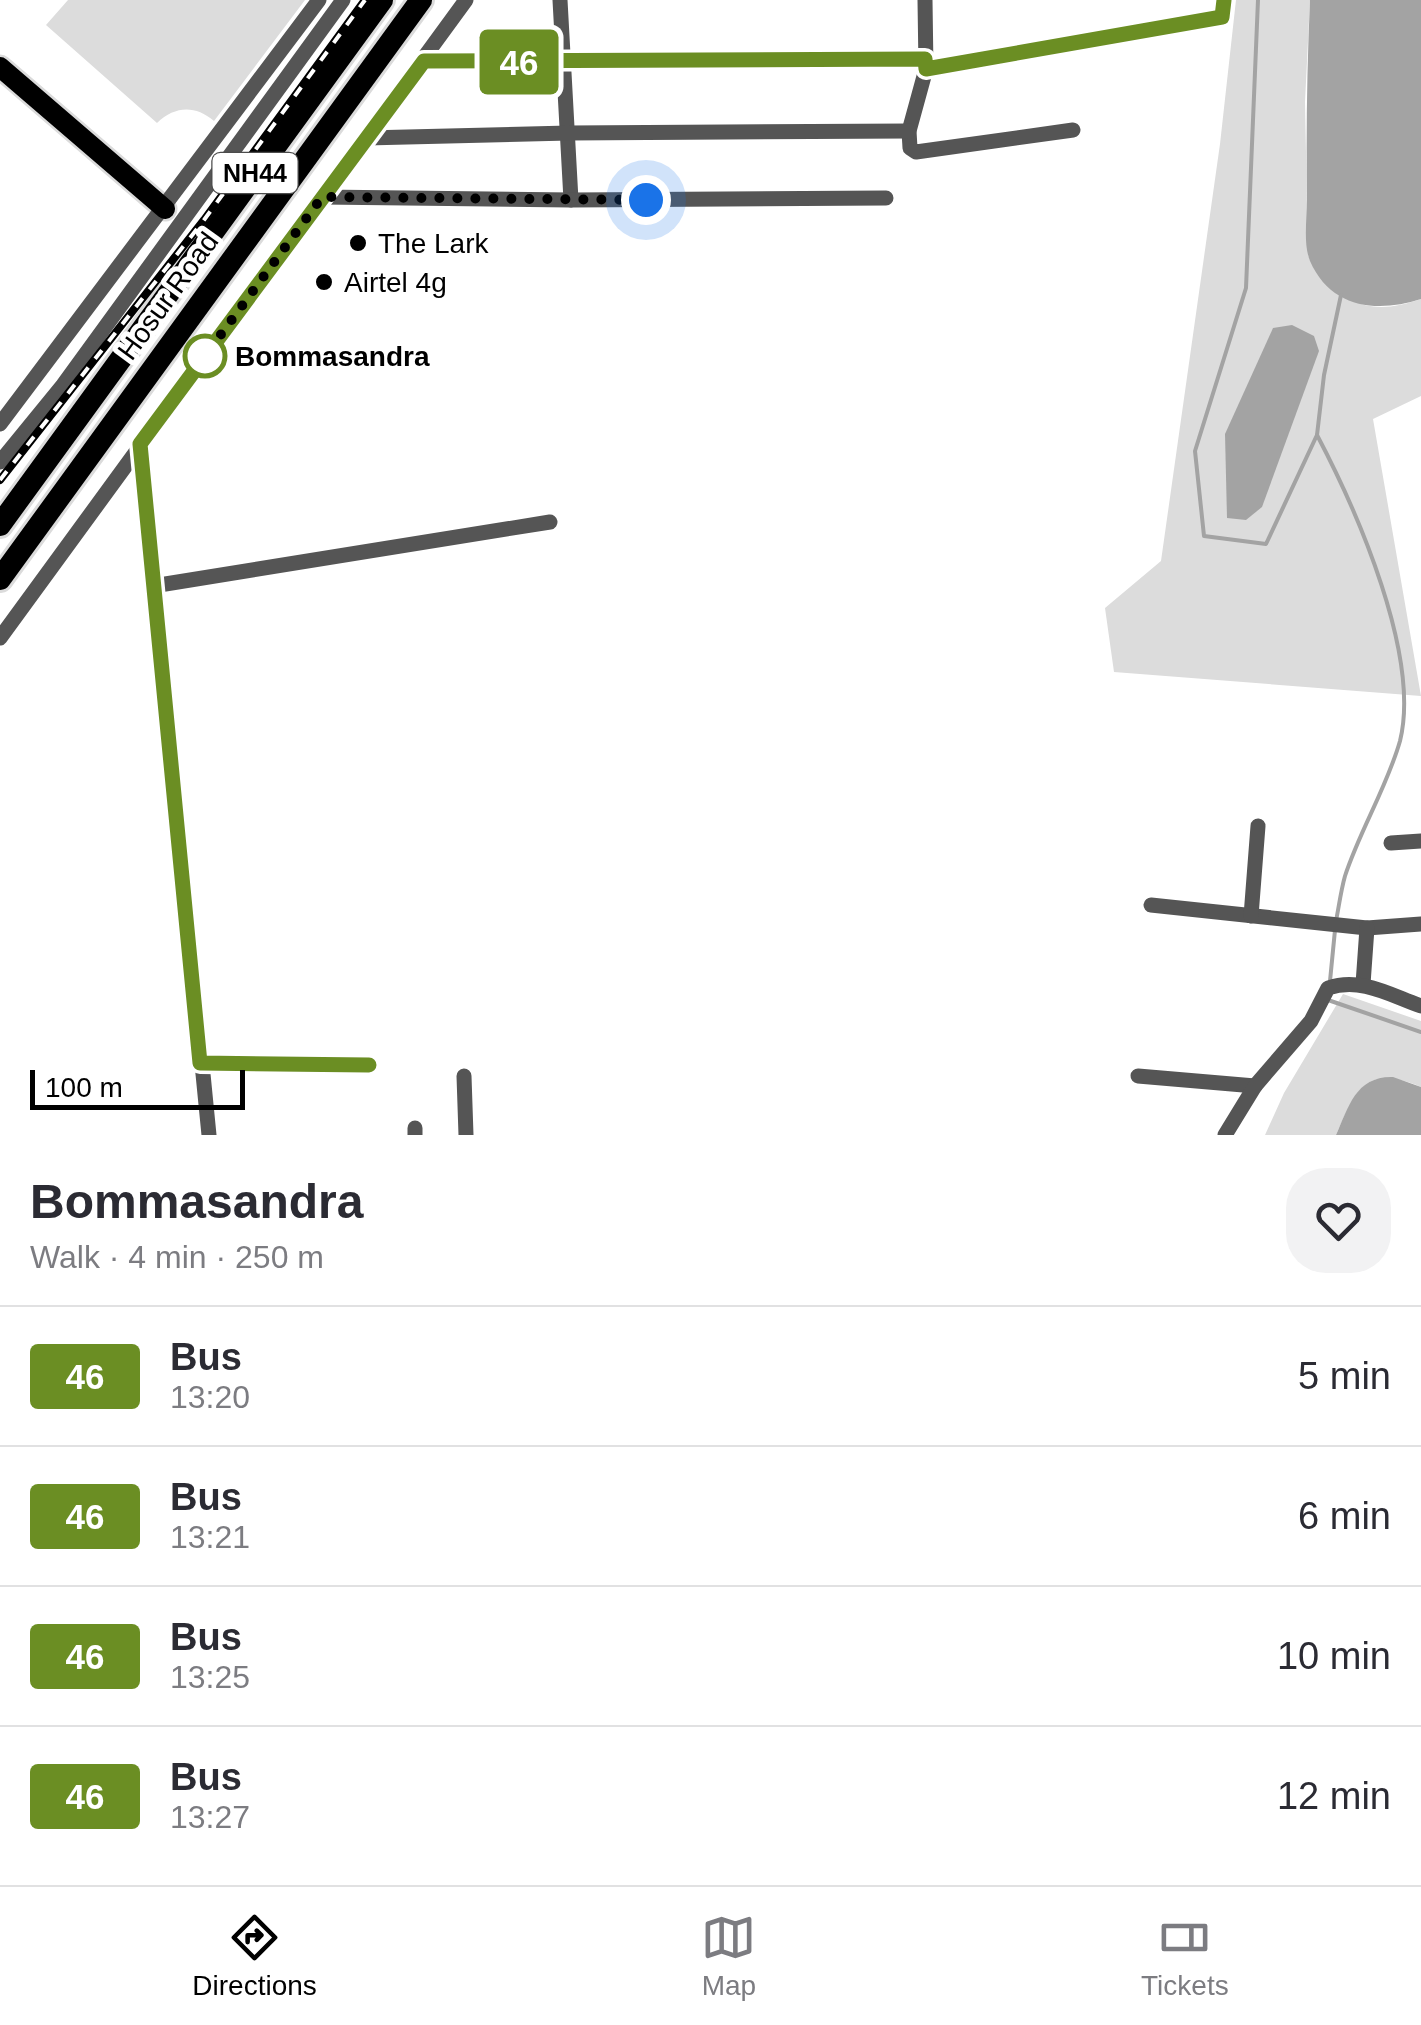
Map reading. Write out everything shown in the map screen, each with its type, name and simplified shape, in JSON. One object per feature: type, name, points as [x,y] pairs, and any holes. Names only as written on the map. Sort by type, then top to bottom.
[{"type":"highway","name":"Hosur Road","points":[[0,524],[382,0]]},
{"type":"highway","name":"Hosur Road","points":[[0,579],[421,0]]},
{"type":"main road","points":[[0,67],[164,209]]},
{"type":"street","points":[[0,424],[319,0]]},
{"type":"street","points":[[0,462],[62,385],[343,0]]},
{"type":"street","points":[[0,638],[466,0]]},
{"type":"street","points":[[560,0],[571,200]]},
{"type":"street","points":[[925,0],[926,64],[909,131],[910,148],[916,152],[1073,130]]},
{"type":"street","points":[[424,61],[926,64],[1222,17],[1224,0]]},
{"type":"street","points":[[366,138],[569,132],[909,131]]},
{"type":"street","points":[[322,197],[886,198]]},
{"type":"street","points":[[128,257],[144,272]]},
{"type":"street","points":[[140,444],[208,1135]]},
{"type":"street","points":[[153,586],[550,522]]},
{"type":"street","points":[[1251,916],[1258,826]]},
{"type":"street","points":[[1391,843],[1421,841]]},
{"type":"street","points":[[1151,905],[1366,928],[1421,924]]},
{"type":"street","points":[[1363,984],[1366,928]]},
{"type":"street","points":[[1225,1135],[1255,1086],[1310,1021],[1328,988],[1344,983],[1363,984],[1421,1006]]},
{"type":"street","points":[[200,1063],[369,1065]]},
{"type":"street","points":[[464,1076],[466,1135]]},
{"type":"street","points":[[1138,1076],[1255,1086]]},
{"type":"shaded area","points":[[68,0],[305,0],[214,121],[200,112],[185,110],[171,113],[157,123],[46,25]]},
{"type":"shaded area","points":[[1236,0],[1310,0],[1305,102],[1308,255],[1312,262],[1337,291],[1359,303],[1382,307],[1421,299],[1421,396],[1373,419],[1421,696],[1114,672],[1105,608],[1161,561],[1220,144]]},
{"type":"shaded area","points":[[1310,0],[1421,0],[1421,299],[1388,306],[1357,303],[1330,289],[1310,261],[1306,231]]},
{"type":"shaded area","points":[[1292,325],[1314,336],[1319,351],[1262,507],[1246,520],[1227,518],[1225,434],[1273,328]]},
{"type":"shaded area","points":[[1343,994],[1421,1021],[1421,1087],[1387,1078],[1365,1085],[1336,1135],[1265,1135],[1284,1093]]},
{"type":"shaded area","points":[[1393,1077],[1421,1087],[1421,1135],[1336,1135],[1362,1087],[1380,1078]]},
{"type":"waterway","points":[[1258,0],[1246,288],[1195,451],[1204,536],[1266,544],[1317,435],[1324,375],[1341,295]]},
{"type":"waterway","points":[[1317,435],[1350,503],[1381,585],[1402,668],[1404,707],[1400,741],[1345,876],[1336,921]]},
{"type":"waterway","points":[[1330,981],[1335,930]]},
{"type":"waterway","points":[[1328,1000],[1421,1032]]},
{"type":"railway","points":[[0,480],[204,220],[365,0]]},
{"type":"bus line","name":"46","points":[[369,1065],[200,1063],[140,444],[424,61],[925,59],[926,69],[1222,17],[1224,0]]},
{"type":"place","name":"The Lark","points":[[358,243]]},
{"type":"place","name":"Airtel 4g","points":[[324,282]]},
{"type":"place","name":"Bommasandra","points":[[205,356]]},
{"type":"route","points":[[205,356],[197,367],[322,197],[646,200]]}]
